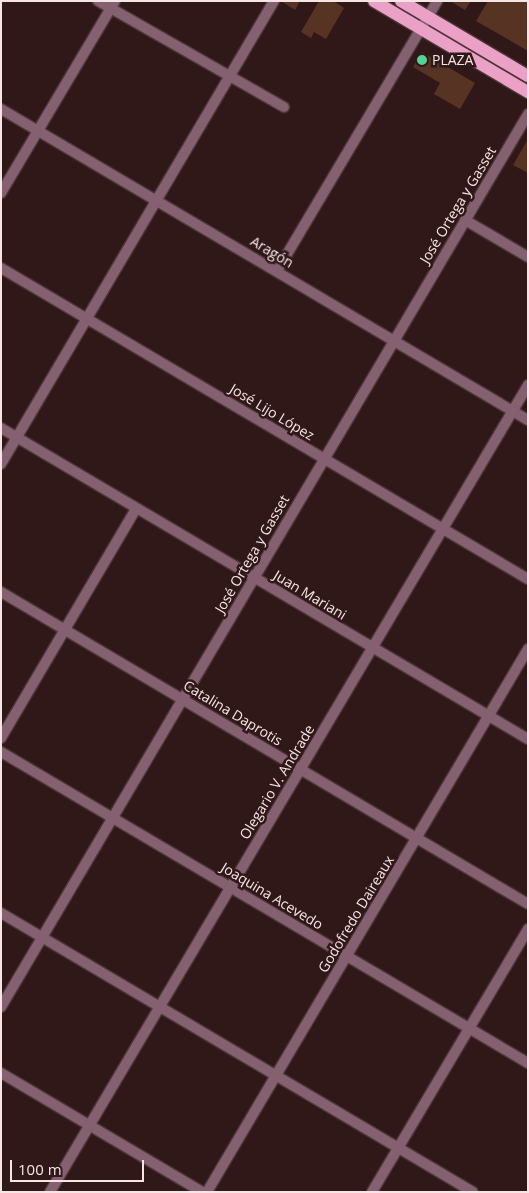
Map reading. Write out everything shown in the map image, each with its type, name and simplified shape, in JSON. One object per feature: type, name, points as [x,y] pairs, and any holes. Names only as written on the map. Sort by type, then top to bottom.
[{"type":"main road","points":[[374,1],[528,92]]},
{"type":"main road","points":[[401,1],[528,76]]},
{"type":"street","points":[[98,1],[113,5],[284,107]]},
{"type":"street","points":[[1,464],[274,1]]},
{"type":"street","points":[[277,271],[437,1]]},
{"type":"street","points":[[1,193],[113,5]]},
{"type":"street","name":"Aragón","points":[[1,110],[157,200],[528,420]]},
{"type":"street","name":"José Ortega y Gasset","points":[[1,1007],[528,114]]},
{"type":"street","points":[[465,220],[528,257]]},
{"type":"street","name":"José Lijo López","points":[[1,268],[528,579]]},
{"type":"street","name":"Olegario V. Andrade","points":[[50,1192],[528,385]]},
{"type":"street","name":"Juan Mariani","points":[[1,428],[528,739]]},
{"type":"street","points":[[1,738],[136,509]]},
{"type":"street","name":"Catalina Daprotis","points":[[1,592],[528,904]]},
{"type":"street","name":"Godofredo Daireaux","points":[[207,1192],[528,649]]},
{"type":"street","name":"Joaquina Acevedo","points":[[1,752],[528,1063]]},
{"type":"street","points":[[1,913],[474,1192]]},
{"type":"street","points":[[372,1192],[528,929]]},
{"type":"street","points":[[1,1073],[202,1192]]},
{"type":"building","points":[[281,1],[300,1],[295,10]]},
{"type":"building","points":[[319,1],[333,1],[344,8],[326,39],[314,32],[311,38],[301,32]]},
{"type":"building","points":[[450,1],[471,1],[465,10]]},
{"type":"building","points":[[488,1],[528,1],[528,51],[476,21]]},
{"type":"building","points":[[422,52],[475,83],[460,109],[434,94],[440,83],[413,67]]},
{"type":"building","points":[[528,139],[528,173],[513,165]]},
{"type":"place","name":"PLAZA","points":[[422,60]]}]
